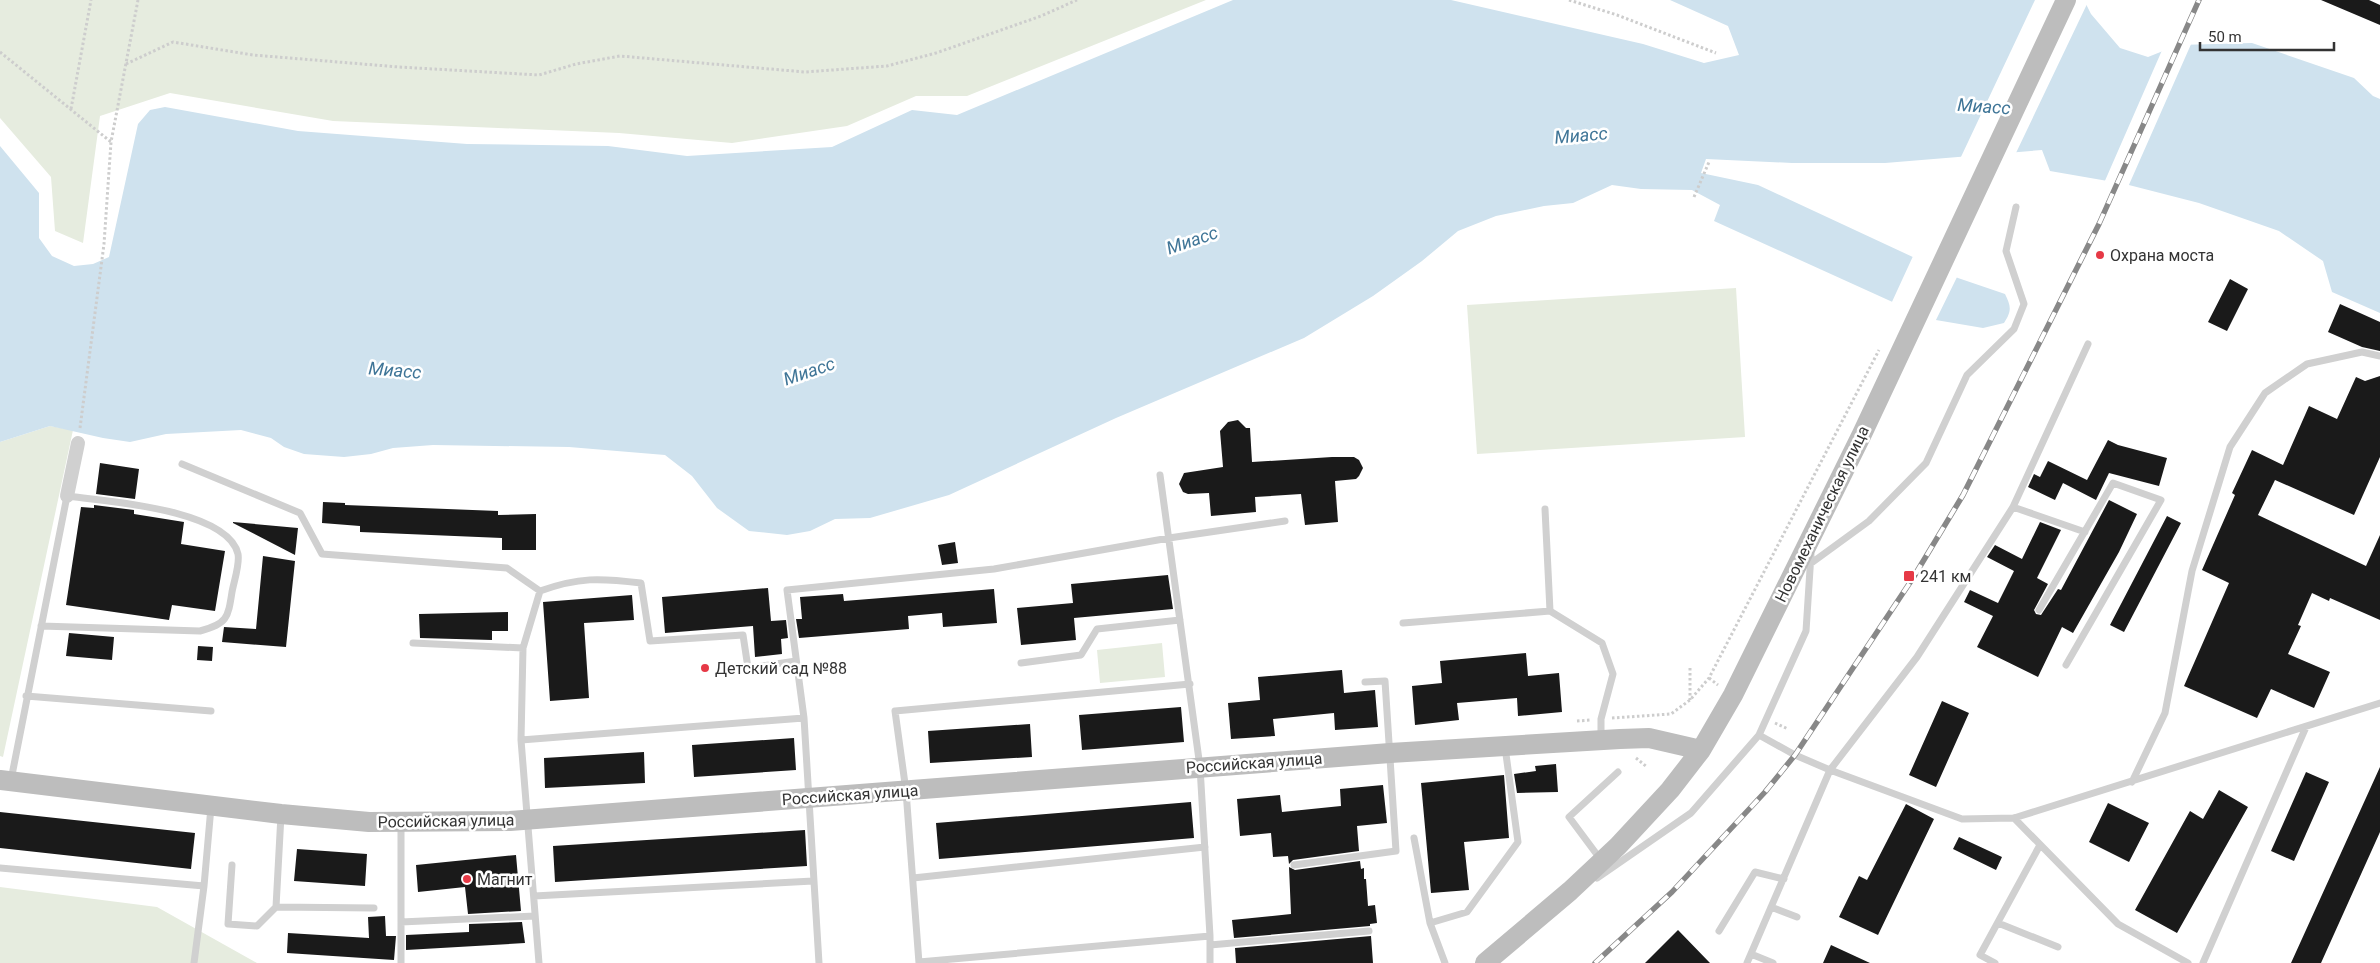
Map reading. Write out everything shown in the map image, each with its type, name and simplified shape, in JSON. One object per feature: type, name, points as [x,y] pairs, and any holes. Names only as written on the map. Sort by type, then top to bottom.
[{"type":"main road","name":"Новомеханическая улица","points":[[1485,963],[1602,861],[1670,790],[1701,750],[1733,696],[1812,536],[2066,0]]},
{"type":"main road","name":"Российская улица","points":[[5,781],[211,804],[281,814],[369,822],[527,820],[1200,767],[1600,740],[1649,738],[1701,750]]},
{"type":"street","points":[[67,496],[78,443]]},
{"type":"lane","points":[[1810,564],[1869,521],[1926,464],[1967,375],[2014,329],[2024,304],[2006,251],[2016,207]]},
{"type":"lane","points":[[1747,963],[1830,770],[1917,657],[2013,507],[2088,344]]},
{"type":"lane","points":[[2132,782],[2165,713],[2192,571],[2230,447],[2265,394],[2307,364],[2362,352],[2380,356]]},
{"type":"lane","points":[[182,464],[300,513],[322,554],[507,568],[540,591]]},
{"type":"lane","points":[[1160,475],[1200,767],[1210,963]]},
{"type":"lane","points":[[2039,610],[2112,483],[2161,500],[2066,665]]},
{"type":"lane","points":[[5,781],[26,696],[67,496],[148,506],[197,520],[230,537],[239,555],[228,615],[217,626],[200,631],[41,626]]},
{"type":"lane","points":[[2013,507],[2084,532]]},
{"type":"lane","points":[[1545,509],[1550,611]]},
{"type":"lane","points":[[819,963],[807,799],[804,718],[787,590],[994,570],[1169,538],[1285,522]]},
{"type":"lane","points":[[1537,919],[1691,813],[1759,735],[1806,630],[1812,536]]},
{"type":"lane","points":[[540,591],[562,583],[600,578],[641,583],[650,641],[743,635],[748,668],[796,661]]},
{"type":"lane","points":[[539,963],[521,740],[523,648],[540,591]]},
{"type":"lane","points":[[1403,623],[1550,611],[1602,643],[1614,674],[1601,719],[1600,740]]},
{"type":"lane","points":[[1021,663],[1081,655],[1097,629],[1180,620]]},
{"type":"lane","points":[[413,644],[523,648]]},
{"type":"lane","points":[[1294,865],[1396,851],[1385,681],[1364,682]]},
{"type":"lane","points":[[1190,684],[895,711],[906,791],[919,962],[1210,936]]},
{"type":"lane","points":[[26,696],[211,711]]},
{"type":"lane","points":[[1759,735],[1795,755],[1830,770],[1962,819],[2014,818],[2380,703]]},
{"type":"lane","points":[[521,740],[804,718]]},
{"type":"lane","points":[[2203,963],[2306,727]]},
{"type":"lane","points":[[1430,923],[1467,912],[1518,842],[1505,746]]},
{"type":"lane","points":[[1602,861],[1569,817],[1618,772]]},
{"type":"lane","points":[[194,963],[204,886],[211,804]]},
{"type":"lane","points":[[232,865],[228,924],[257,926],[276,907],[281,814]]},
{"type":"lane","points":[[2014,818],[2118,924],[2188,963]]},
{"type":"lane","points":[[401,822],[401,963]]},
{"type":"lane","points":[[1414,838],[1430,923],[1445,963]]},
{"type":"lane","points":[[1995,963],[1980,955],[2040,845]]},
{"type":"lane","points":[[913,878],[1205,847]]},
{"type":"lane","points":[[0,868],[204,886]]},
{"type":"lane","points":[[1719,931],[1755,872],[1784,879]]},
{"type":"lane","points":[[534,896],[813,881]]},
{"type":"lane","points":[[276,907],[374,908]]},
{"type":"lane","points":[[1771,907],[1797,917]]},
{"type":"lane","points":[[401,922],[535,916]]},
{"type":"lane","points":[[1998,923],[2058,947]]},
{"type":"lane","points":[[1210,945],[1369,931]]},
{"type":"lane","points":[[1751,954],[1774,963]]},
{"type":"path","points":[[71,109],[91,0]]},
{"type":"path","points":[[78,443],[104,244],[111,142],[138,0]]},
{"type":"path","points":[[126,64],[173,42],[263,56],[399,67],[539,75],[576,64],[620,56],[804,72],[887,66],[936,54],[1040,16],[1077,0]]},
{"type":"path","points":[[1568,0],[1617,15],[1716,53]]},
{"type":"path","points":[[0,52],[111,142]]},
{"type":"path","points":[[1694,197],[1709,162]]},
{"type":"path","points":[[1690,668],[1690,700]]},
{"type":"shaded area","points":[[0,0],[1206,0],[967,96],[916,96],[847,126],[732,143],[619,133],[333,121],[170,93],[100,116],[83,243],[55,231],[51,177],[0,118]]},
{"type":"shaded area","points":[[1736,288],[1745,437],[1477,454],[1467,305]]},
{"type":"shaded area","points":[[50,426],[73,430],[3,757],[0,756],[0,442]]},
{"type":"shaded area","points":[[1162,643],[1165,677],[1100,683],[1097,650]]},
{"type":"shaded area","points":[[0,887],[157,907],[257,963],[0,963]]},
{"type":"water","name":"Миасс","points":[[1233,0],[1451,0],[1643,44],[1704,63],[1739,55],[1728,26],[1670,0],[2084,0],[2091,14],[2120,48],[2148,57],[2178,45],[2252,43],[2354,78],[2373,96],[2380,99],[2380,313],[2332,292],[2323,261],[2279,231],[2199,203],[2125,184],[2050,171],[2042,150],[1885,163],[1792,163],[1706,159],[1701,173],[1758,185],[1958,278],[2005,294],[2010,308],[2007,319],[2004,323],[1983,328],[1930,319],[1714,221],[1720,205],[1692,190],[1641,189],[1612,185],[1573,203],[1544,206],[1496,216],[1458,231],[1422,261],[1373,296],[1304,338],[1116,418],[949,495],[870,518],[835,519],[810,531],[787,535],[749,531],[717,508],[692,476],[665,455],[569,447],[433,445],[393,448],[371,454],[344,457],[304,454],[284,447],[271,438],[241,430],[166,434],[130,442],[50,426],[0,442],[0,146],[39,193],[39,238],[52,256],[74,266],[93,264],[109,257],[138,124],[150,110],[165,107],[298,131],[467,144],[608,146],[687,156],[832,147],[912,110],[957,115]]},
{"type":"pier","points":[[2035,0],[2086,0],[2088,2],[2015,155],[1960,159]]},
{"type":"pier","points":[[2177,42],[2192,42],[2128,187],[2104,183],[2163,48]]},
{"type":"pier","points":[[1914,254],[1958,275],[1935,322],[1891,304]]},
{"type":"building","points":[[2321,0],[2369,0],[2380,5],[2380,25]]},
{"type":"building","points":[[2230,279],[2248,289],[2227,331],[2208,322]]},
{"type":"building","points":[[2340,304],[2380,322],[2380,351],[2362,347],[2328,332]]},
{"type":"building","points":[[2380,376],[2380,457],[2354,515],[2275,480],[2258,515],[2366,566],[2380,535],[2380,620],[2330,598],[2329,601],[2312,593],[2298,625],[2301,626],[2288,654],[2330,672],[2314,708],[2271,689],[2257,718],[2184,686],[2229,583],[2202,570],[2235,495],[2232,493],[2252,450],[2283,465],[2309,406],[2337,419],[2356,377],[2365,381]]},
{"type":"building","points":[[1238,420],[1246,428],[1250,428],[1252,462],[1332,457],[1354,457],[1359,460],[1363,468],[1356,479],[1335,481],[1338,522],[1305,525],[1301,494],[1255,497],[1256,512],[1211,516],[1209,493],[1188,494],[1183,492],[1179,484],[1184,473],[1223,467],[1220,431],[1228,422]]},
{"type":"building","points":[[2108,440],[2118,445],[2167,458],[2159,486],[2109,473],[2096,500],[2063,483],[2055,500],[2028,487],[2034,474],[2040,477],[2048,461],[2087,480]]},
{"type":"building","points":[[100,463],[139,469],[135,499],[96,494]]},
{"type":"building","points":[[2109,500],[2137,514],[2119,552],[2073,633],[2062,627],[2038,677],[1977,647],[1993,616],[1964,602],[1970,590],[1998,603],[2014,571],[1987,557],[1995,545],[2022,559],[2040,522],[2061,530],[2037,578],[2048,584],[2034,610],[2036,614],[2041,615],[2058,589],[2061,590]]},
{"type":"building","points":[[323,502],[345,503],[345,505],[498,511],[498,515],[536,514],[536,550],[502,550],[502,538],[360,532],[360,526],[322,523]]},
{"type":"building","points":[[94,505],[134,510],[134,514],[184,522],[181,544],[225,551],[215,611],[172,605],[169,620],[66,605],[81,507],[94,508]]},
{"type":"building","points":[[2167,516],[2181,523],[2124,632],[2110,625]]},
{"type":"building","points":[[233,523],[298,528],[295,555]]},
{"type":"building","points":[[955,542],[958,563],[942,565],[938,545]]},
{"type":"building","points":[[263,556],[295,561],[286,647],[222,642],[224,627],[256,629]]},
{"type":"building","points":[[1168,575],[1173,609],[1074,618],[1076,640],[1021,645],[1017,608],[1073,603],[1071,584]]},
{"type":"building","points":[[768,588],[771,621],[786,620],[788,638],[781,639],[782,654],[755,657],[753,626],[665,633],[662,597]]},
{"type":"building","points":[[994,589],[997,623],[943,627],[942,613],[908,616],[909,629],[799,638],[796,619],[802,619],[800,597],[843,594],[844,601]]},
{"type":"building","points":[[632,595],[634,620],[584,623],[589,698],[550,701],[543,602]]},
{"type":"building","points":[[508,612],[508,631],[492,631],[492,640],[420,638],[419,614]]},
{"type":"building","points":[[69,633],[114,637],[112,660],[66,656]]},
{"type":"building","points":[[198,646],[213,647],[212,661],[197,660]]},
{"type":"building","points":[[1526,653],[1528,676],[1559,673],[1562,712],[1518,716],[1517,698],[1457,703],[1459,720],[1415,725],[1412,686],[1442,683],[1440,661]]},
{"type":"building","points":[[1342,670],[1344,693],[1375,690],[1378,727],[1335,730],[1334,713],[1273,719],[1275,736],[1231,739],[1228,703],[1260,700],[1258,677]]},
{"type":"building","points":[[1942,701],[1969,713],[1936,787],[1909,775]]},
{"type":"building","points":[[1181,707],[1184,742],[1082,750],[1079,715]]},
{"type":"building","points":[[1030,724],[1032,757],[930,763],[928,731]]},
{"type":"building","points":[[794,738],[796,770],[694,777],[692,745]]},
{"type":"building","points":[[644,752],[645,783],[545,788],[544,758]]},
{"type":"building","points":[[1556,764],[1558,792],[1517,793],[1514,774],[1536,771],[1535,766]]},
{"type":"building","points":[[2380,767],[2380,832],[2321,963],[2291,963]]},
{"type":"building","points":[[2306,772],[2329,782],[2294,861],[2271,851]]},
{"type":"building","points":[[1504,775],[1509,838],[1464,842],[1469,890],[1431,893],[1421,783]]},
{"type":"building","points":[[1383,785],[1387,823],[1357,826],[1359,851],[1293,860],[1289,864],[1288,856],[1273,857],[1271,833],[1240,836],[1237,799],[1280,795],[1282,812],[1341,806],[1340,789]]},
{"type":"building","points":[[2219,790],[2248,807],[2177,933],[2135,910],[2190,811],[2203,819]]},
{"type":"building","points":[[1191,802],[1194,838],[939,859],[936,823]]},
{"type":"building","points":[[2108,803],[2149,823],[2129,862],[2089,842]]},
{"type":"building","points":[[1906,804],[1934,819],[1878,935],[1839,917],[1859,876],[1867,880]]},
{"type":"building","points":[[0,812],[195,833],[191,869],[0,848]]},
{"type":"building","points":[[805,830],[807,866],[555,882],[553,846]]},
{"type":"building","points":[[1959,837],[2002,857],[1996,870],[1953,849]]},
{"type":"building","points":[[297,849],[367,854],[365,886],[294,881]]},
{"type":"building","points":[[516,855],[521,911],[468,914],[465,887],[418,892],[416,865]]},
{"type":"building","points":[[1360,861],[1361,869],[1364,868],[1364,879],[1366,879],[1368,906],[1375,905],[1377,923],[1370,924],[1370,926],[1234,938],[1232,920],[1291,914],[1289,867],[1295,870]]},
{"type":"building","points":[[385,916],[386,936],[396,936],[394,960],[287,953],[288,933],[369,938],[368,917]]},
{"type":"building","points":[[522,922],[525,943],[406,950],[406,935],[469,932],[469,924]]},
{"type":"building","points":[[1678,930],[1710,963],[1645,963]]},
{"type":"building","points":[[1371,936],[1373,963],[1236,963],[1235,948]]},
{"type":"building","points":[[1831,945],[1870,963],[1823,963]]},
{"type":"railway","points":[[1595,963],[1672,892],[1765,792],[1795,755],[1913,578],[1963,495],[2099,224],[2199,0]]},
{"type":"place","name":"Охрана моста","points":[[2100,255]]},
{"type":"place","name":"241 км","points":[[1909,576]]},
{"type":"place","name":"Детский сад №88","points":[[705,668]]},
{"type":"place","name":"Магнит","points":[[467,879]]}]
